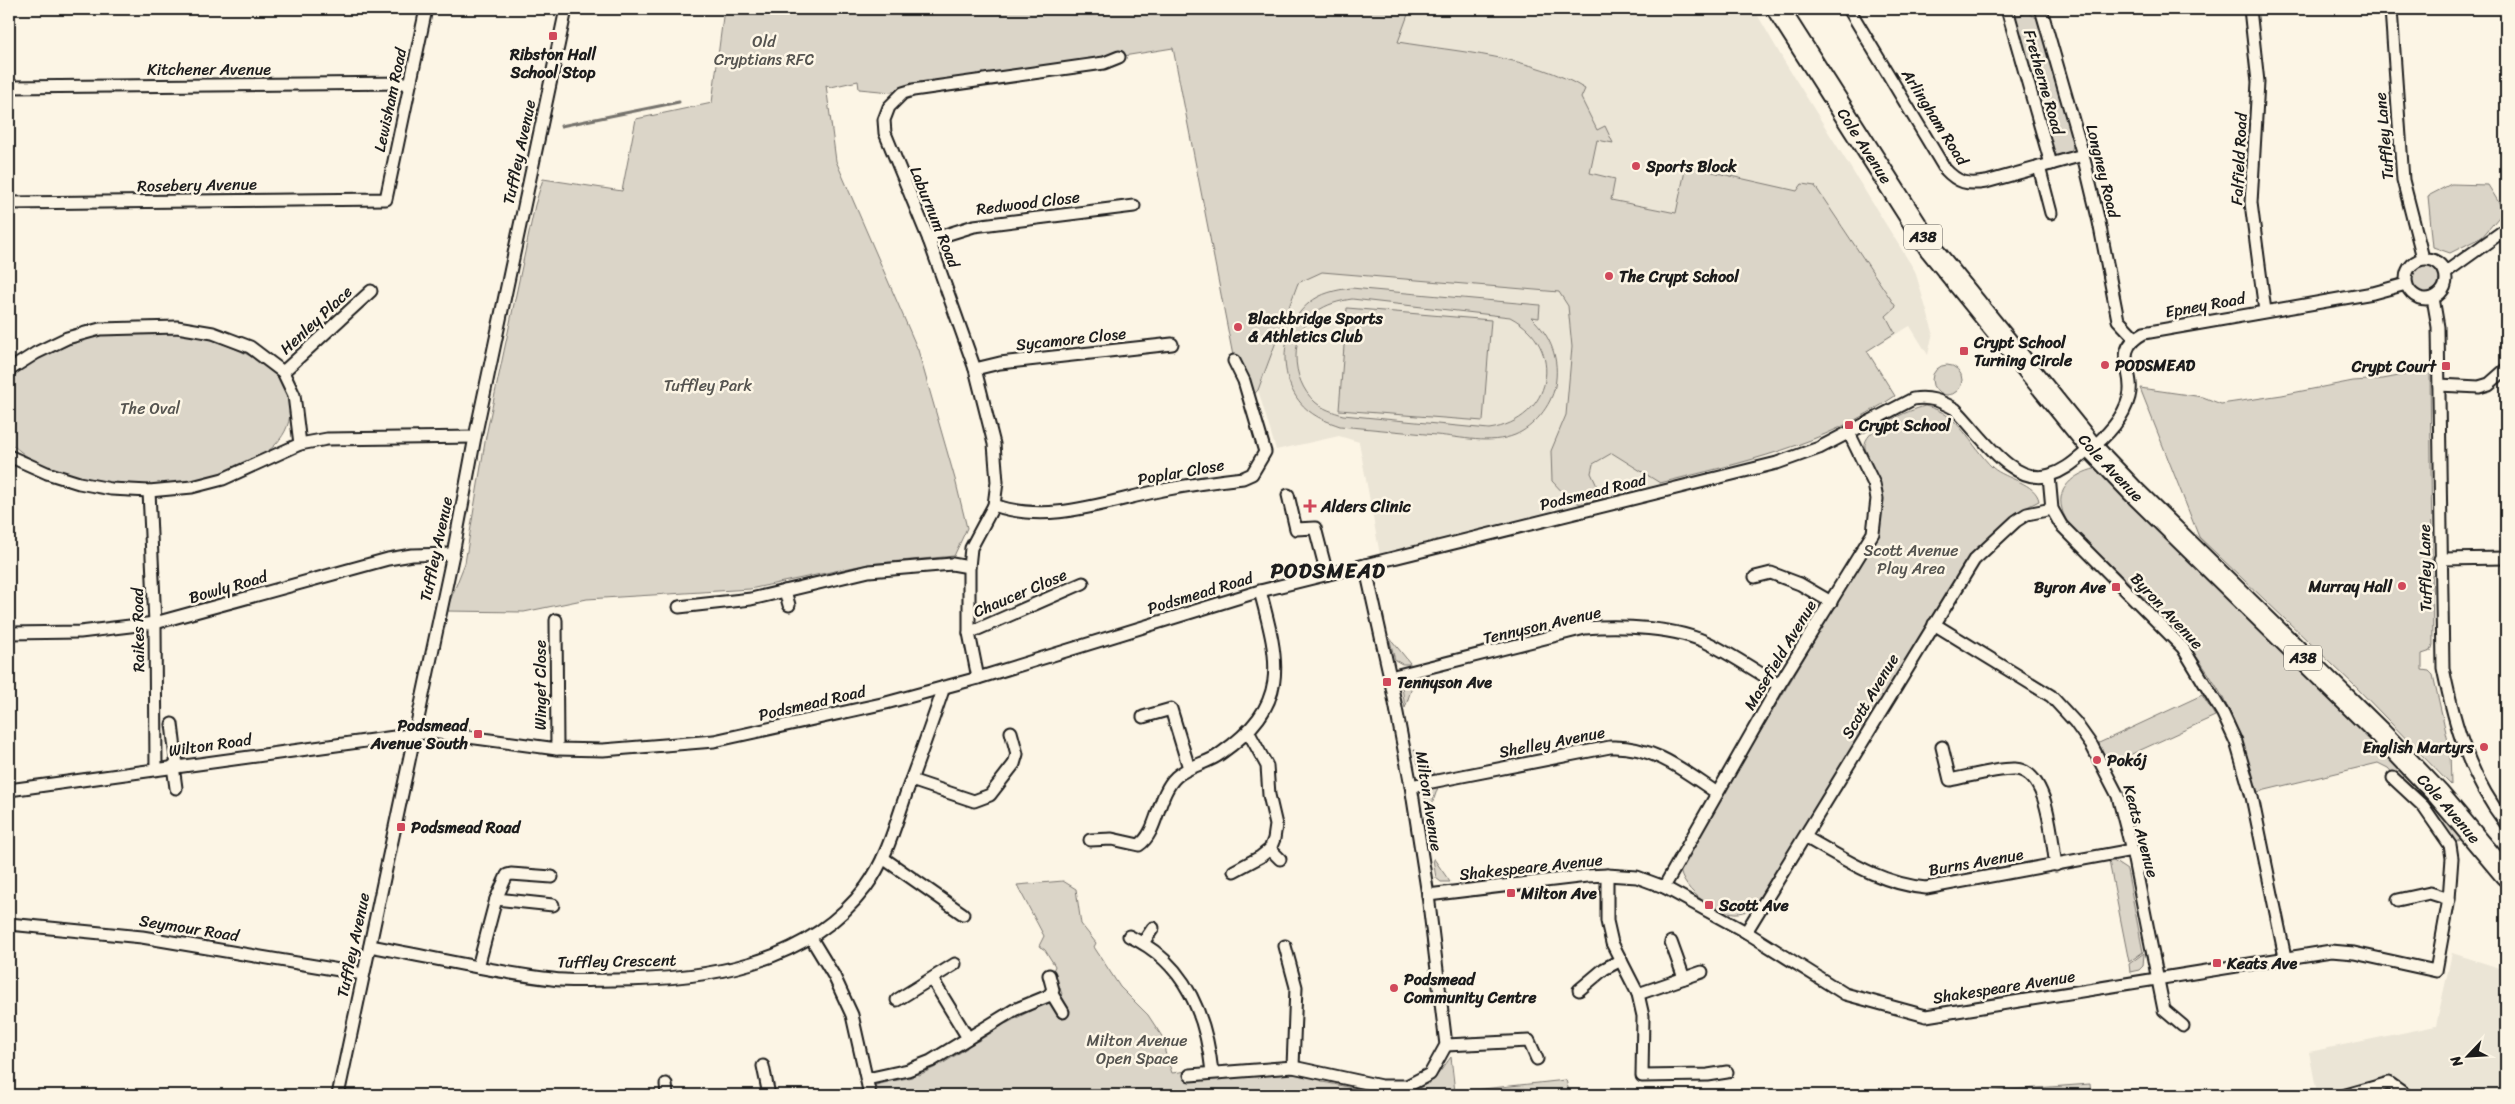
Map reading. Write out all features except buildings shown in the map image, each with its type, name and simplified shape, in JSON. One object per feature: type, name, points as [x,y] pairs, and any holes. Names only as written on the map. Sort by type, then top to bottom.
[{"type":"highway","name":"Cole Avenue","points":[[1778,9],[1931,248],[2092,448],[2133,491],[2381,734],[2438,794],[2506,874]]},
{"type":"street","name":"Lewisham Road","points":[[386,199],[426,9]]},
{"type":"street","name":"Tuffley Avenue","points":[[338,1095],[566,9]]},
{"type":"street","name":"Arlingham Road","points":[[1850,9],[1945,169],[1955,180],[1970,185],[2083,155]]},
{"type":"street","points":[[2007,11],[2020,9]]},
{"type":"street","name":"Longney Road","points":[[2041,9],[2083,155],[2099,222],[2118,320],[2135,338]]},
{"type":"street","name":"Falfield Road","points":[[2250,9],[2258,82],[2251,203],[2265,311]]},
{"type":"street","name":"Tuffley Lane","points":[[2391,9],[2403,180],[2424,258]]},
{"type":"street","name":"Fretherne Road","points":[[2007,11],[2045,166],[2051,213]]},
{"type":"street","name":"Laburnum Road","points":[[978,678],[969,633],[969,567],[971,548],[994,505],[997,482],[994,444],[975,369],[929,240],[885,133],[884,120],[894,100],[904,93],[913,90],[1104,63],[1119,57]]},
{"type":"street","name":"Kitchener Avenue","points":[[9,87],[410,84]]},
{"type":"street","name":"Rosebery Avenue","points":[[9,203],[386,199]]},
{"type":"street","name":"Redwood Close","points":[[929,240],[974,226],[1134,206]]},
{"type":"street","points":[[2446,272],[2494,240],[2506,229]]},
{"type":"street","points":[[2424,258],[2436,261],[2446,272],[2447,281],[2444,290],[2433,298],[2424,299],[2416,296],[2406,284],[2409,266],[2424,258]]},
{"type":"street","name":"Epney Road","points":[[2135,338],[2144,333],[2373,293],[2406,284]]},
{"type":"street","name":"Henley Place","points":[[284,372],[371,291]]},
{"type":"street","name":"Tuffley Lane","points":[[2433,298],[2438,327],[2440,559],[2444,668],[2452,714],[2467,758],[2487,797],[2506,824]]},
{"type":"street","points":[[9,370],[36,353],[67,338],[100,329],[177,327],[213,333],[250,347],[284,372],[294,395],[300,444]]},
{"type":"street","points":[[2049,476],[2069,466],[2092,448],[2114,426],[2125,410],[2130,394],[2126,362],[2128,348],[2135,338]]},
{"type":"street","name":"Sycamore Close","points":[[975,369],[1000,363],[1172,344]]},
{"type":"street","name":"Poplar Close","points":[[994,505],[1004,509],[1042,513],[1066,512],[1164,490],[1242,478],[1252,474],[1265,452],[1244,381],[1234,361]]},
{"type":"street","points":[[2439,385],[2479,387],[2489,384],[2506,369]]},
{"type":"street","name":"Podsmead Road","points":[[415,734],[431,732],[556,749],[603,750],[714,741],[886,703],[978,678],[1260,591],[1744,472],[1802,454],[1849,433],[1898,405],[1925,397],[1955,409],[2004,462],[2014,469],[2035,476],[2049,476]]},
{"type":"street","name":"Masefield Avenue","points":[[1664,887],[1779,685],[1872,533],[1877,499],[1874,484],[1849,433]]},
{"type":"street","points":[[9,456],[47,473],[79,483],[111,489],[149,491],[192,487],[223,479],[300,444],[327,439],[475,437]]},
{"type":"street","name":"Byron Avenue","points":[[2049,476],[2052,509],[2061,525],[2183,648],[2223,714],[2236,742],[2251,792],[2285,956]]},
{"type":"street","name":"Raikes Road","points":[[149,491],[155,623],[156,769]]},
{"type":"street","points":[[1288,496],[1296,529],[1315,528],[1327,574]]},
{"type":"street","name":"Scott Avenue","points":[[1746,932],[1974,560],[2016,521],[2028,514],[2052,509]]},
{"type":"street","name":"Bowly Road","points":[[9,633],[80,632],[155,623],[388,559],[412,555],[453,554]]},
{"type":"street","points":[[2440,559],[2506,558]]},
{"type":"street","points":[[678,607],[751,599],[869,571],[952,564],[969,567]]},
{"type":"street","name":"Milton Avenue","points":[[1365,565],[1390,676],[1411,786],[1428,894],[1446,1045]]},
{"type":"street","points":[[1755,577],[1771,573],[1800,584],[1830,602]]},
{"type":"street","name":"Chaucer Close","points":[[969,633],[1083,583]]},
{"type":"street","points":[[785,591],[789,605]]},
{"type":"street","points":[[1090,840],[1112,838],[1140,845],[1146,840],[1162,794],[1176,777],[1189,768],[1217,756],[1249,733],[1271,695],[1275,669],[1274,651],[1260,591]]},
{"type":"street","name":"Winget Close","points":[[556,620],[556,749]]},
{"type":"street","name":"Keats Avenue","points":[[1934,624],[2051,696],[2075,722],[2092,746],[2118,796],[2132,850],[2156,980],[2164,1010],[2183,1026]]},
{"type":"street","name":"Tennyson Avenue","points":[[1390,676],[1585,628],[1616,626],[1668,632],[1708,643],[1779,685]]},
{"type":"street","name":"Tuffley Crescent","points":[[370,946],[554,980],[647,980],[720,972],[750,965],[785,952],[811,938],[838,916],[866,888],[883,858],[944,687]]},
{"type":"street","points":[[1143,717],[1171,709],[1189,768]]},
{"type":"street","points":[[172,724],[176,788]]},
{"type":"street","points":[[911,780],[974,801],[982,799],[990,795],[1014,764],[1017,754],[1011,732]]},
{"type":"street","points":[[1234,872],[1270,849],[1276,825],[1269,796],[1267,766],[1249,733]]},
{"type":"street","name":"Wilton Road","points":[[9,790],[415,734]]},
{"type":"street","name":"Shelley Avenue","points":[[1411,786],[1610,747],[1625,746],[1648,752],[1669,761],[1717,793]]},
{"type":"street","points":[[1942,746],[1950,780],[2014,769],[2031,774],[2042,790],[2056,865]]},
{"type":"street","points":[[2393,778],[2422,806],[2450,845],[2452,858],[2448,899],[2430,893],[2398,900]]},
{"type":"street","name":"Burns Avenue","points":[[1805,837],[1876,876],[1907,886],[1926,888],[2132,850]]},
{"type":"street","points":[[1270,849],[1280,859]]},
{"type":"street","points":[[883,858],[964,914]]},
{"type":"street","points":[[478,967],[496,899],[507,876],[512,874],[552,877]]},
{"type":"street","points":[[1607,875],[1607,922],[1612,943],[1638,994],[1644,1034],[1642,1076],[1708,1075],[1727,1072]]},
{"type":"street","name":"Shakespeare Avenue","points":[[1428,894],[1607,875],[1637,877],[1664,887],[1746,932],[1845,994],[1926,1016],[2156,980],[2285,956],[2331,951],[2354,953],[2436,971],[2448,899]]},
{"type":"street","points":[[496,899],[553,905]]},
{"type":"street","name":"Seymour Road","points":[[9,924],[142,937],[363,974]]},
{"type":"street","points":[[1144,943],[1153,928]]},
{"type":"street","points":[[1129,936],[1156,950],[1171,964],[1203,1021],[1209,1046],[1212,1072]]},
{"type":"street","points":[[811,938],[834,976],[849,1008],[870,1095]]},
{"type":"street","points":[[1671,942],[1684,978]]},
{"type":"street","points":[[1284,946],[1296,987],[1293,1067]]},
{"type":"street","points":[[1579,990],[1604,968],[1621,960]]},
{"type":"street","points":[[897,1000],[955,964]]},
{"type":"street","points":[[1638,994],[1702,972]]},
{"type":"street","points":[[1049,975],[1052,994],[1064,1012]]},
{"type":"street","points":[[932,979],[968,1038]]},
{"type":"street","points":[[867,1079],[919,1067],[1014,1010],[1052,994]]},
{"type":"street","points":[[1190,1075],[1293,1067],[1381,1086],[1407,1086],[1430,1074],[1446,1045],[1528,1041],[1537,1059]]},
{"type":"street","points":[[764,1066],[769,1095]]},
{"type":"street","points":[[2346,1095],[2389,1083],[2406,1095]]},
{"type":"shaded area","name":"The Crypt School","points":[[1410,9],[1754,9],[1784,61],[1915,271],[1933,332],[1928,355],[1910,326],[1867,351],[1895,396],[1849,424],[1812,441],[1755,460],[1380,555],[1359,442],[1339,436],[1276,450],[1258,390],[1305,266]]},
{"type":"shaded area","points":[[2452,953],[2506,970],[2506,1095],[2266,1095],[2316,1088],[2309,1052],[2436,1026]]},
{"type":"green space","points":[[724,9],[1410,9],[1398,42],[1519,62],[1564,78],[1585,89],[1581,98],[1597,130],[1605,126],[1613,143],[1597,140],[1590,173],[1615,179],[1611,200],[1676,213],[1686,166],[1797,191],[1802,184],[1815,186],[1896,307],[1886,316],[1895,333],[1867,351],[1895,396],[1839,428],[1811,440],[1722,468],[1660,483],[1612,453],[1593,464],[1591,473],[1603,499],[1580,504],[1566,496],[1552,481],[1551,451],[1566,415],[1572,347],[1568,306],[1559,292],[1322,272],[1298,283],[1258,390],[1248,401],[1234,361],[1173,48],[913,90],[891,92],[859,89],[858,81],[831,87],[826,85],[836,161],[918,350],[955,479],[967,528],[954,556],[868,564],[750,589],[587,599],[524,612],[446,611],[465,563],[486,436],[535,205],[543,179],[622,191],[636,119],[712,103]]},
{"type":"green space","points":[[2027,13],[2039,19],[2074,141],[2069,153],[2057,156],[2054,153],[2016,23],[2015,17]]},
{"type":"green space","points":[[2451,184],[2488,185],[2504,211],[2482,237],[2450,253],[2433,247],[2428,196]]},
{"type":"green space","points":[[2425,265],[2435,269],[2439,279],[2435,289],[2425,293],[2415,289],[2411,279],[2415,269]]},
{"type":"green space","points":[[1351,288],[1540,305],[1539,318],[1531,317],[1549,340],[1555,357],[1556,367],[1555,386],[1546,408],[1529,427],[1515,435],[1496,440],[1475,440],[1340,426],[1317,416],[1298,400],[1291,387],[1286,373],[1286,342],[1291,327],[1309,303],[1324,294]],"holes":[[[1352,299],[1510,317],[1528,330],[1540,346],[1545,363],[1545,381],[1539,398],[1527,412],[1511,423],[1489,429],[1339,414],[1315,402],[1307,392],[1297,369],[1297,344],[1307,321],[1320,309],[1338,302]]]},
{"type":"green space","points":[[1347,308],[1491,320],[1483,421],[1339,410]]},
{"type":"green space","name":"The Oval","points":[[174,330],[226,345],[245,353],[262,363],[276,375],[286,390],[290,406],[290,417],[283,436],[276,444],[254,460],[227,473],[195,481],[129,485],[66,475],[37,463],[10,443],[9,378],[14,372],[61,348],[98,335],[126,331]]},
{"type":"green space","points":[[1947,365],[1958,369],[1962,380],[1958,391],[1947,395],[1936,391],[1932,380],[1936,369]]},
{"type":"green space","points":[[2430,370],[2433,645],[2431,651],[2422,654],[2422,670],[2429,671],[2433,675],[2450,750],[2451,785],[2354,685],[2199,537],[2140,388],[2203,397],[2221,404],[2282,395],[2353,381],[2383,379]]},
{"type":"green space","name":"Scott Avenue Play Area","points":[[1925,406],[1937,410],[1956,423],[1993,468],[2027,486],[2037,495],[2039,501],[2015,513],[1970,556],[1754,906],[1744,912],[1735,913],[1714,907],[1694,894],[1682,876],[1680,867],[1879,532],[1882,507],[1880,488],[1865,448],[1866,441],[1878,427],[1888,421]]},
{"type":"green space","points":[[2099,468],[2347,711],[2465,838],[2453,843],[2449,836],[2388,768],[2378,763],[2257,792],[2234,720],[2209,674],[2154,607],[2071,527],[2064,516],[2061,501],[2065,487],[2070,481],[2084,472]]},
{"type":"green space","points":[[1389,637],[1410,664],[1402,664],[1395,660]]},
{"type":"green space","points":[[1415,678],[1405,708],[1402,687],[1408,680]]},
{"type":"green space","points":[[2202,695],[2215,716],[2110,764],[2099,743]]},
{"type":"green space","points":[[1414,750],[1435,774],[1427,775],[1420,771]]},
{"type":"green space","points":[[1438,787],[1428,816],[1426,816],[1425,796],[1431,789]]},
{"type":"green space","points":[[1433,859],[1450,882],[1441,882],[1436,878]]},
{"type":"green space","points":[[2112,860],[2127,870],[2143,952],[2129,962],[2109,861]]},
{"type":"green space","name":"Milton Avenue Open Space","points":[[1063,881],[1076,889],[1081,924],[1096,943],[1094,947],[1120,987],[1148,1015],[1165,1041],[1165,1052],[1172,1073],[1188,1071],[1191,1081],[1289,1073],[1322,1078],[1322,1082],[1362,1090],[1390,1093],[1416,1089],[1428,1083],[1438,1074],[1451,1057],[1455,1092],[1566,1080],[1570,1095],[875,1095],[876,1085],[888,1082],[891,1079],[893,1081],[912,1077],[916,1073],[919,1075],[936,1067],[937,1063],[942,1064],[967,1048],[966,1045],[974,1040],[978,1041],[1002,1026],[1002,1022],[1007,1023],[1032,1010],[1032,1006],[1047,1002],[1053,1004],[1062,994],[1053,971],[1055,966],[1045,950],[1039,946],[1044,936],[1017,885]]},
{"type":"green space","points":[[2144,953],[2143,966],[2139,970],[2130,972],[2129,964]]},
{"type":"green space","points":[[2090,1084],[2091,1095],[1943,1095]]},
{"type":"waterway","points":[[561,126],[679,102]]},
{"type":"place","name":"Ribston Hall School Stop","points":[[553,36]]},
{"type":"place","name":"Sports Block","points":[[1636,166]]},
{"type":"place","name":"The Crypt School","points":[[1609,276]]},
{"type":"place","name":"Blackbridge Sports & Athletics Club","points":[[1238,327]]},
{"type":"place","name":"Crypt School Turning Circle","points":[[1964,351]]},
{"type":"place","name":"PODSMEAD","points":[[2105,365]]},
{"type":"place","name":"Crypt Court","points":[[2446,366]]},
{"type":"place","name":"Crypt School","points":[[1849,425]]},
{"type":"place","name":"Alders Clinic","points":[[1310,506]]},
{"type":"place","name":"Murray Hall","points":[[2402,586]]},
{"type":"place","name":"Byron Ave","points":[[2116,587]]},
{"type":"place","name":"Tennyson Ave","points":[[1387,682]]},
{"type":"place","name":"Podsmead Avenue South","points":[[478,734]]},
{"type":"place","name":"English Martyrs","points":[[2484,747]]},
{"type":"place","name":"Pokój","points":[[2097,760]]},
{"type":"place","name":"Podsmead Road","points":[[401,827]]},
{"type":"place","name":"Milton Ave","points":[[1511,893]]},
{"type":"place","name":"Scott Ave","points":[[1709,905]]},
{"type":"place","name":"Keats Ave","points":[[2217,963]]},
{"type":"place","name":"Podsmead Community Centre","points":[[1394,988]]},
{"type":"district","name":"PODSMEAD","points":[[1328,571]]},
{"type":"park label","name":"Old Cryptians RFC","points":[[764,50]]},
{"type":"park label","name":"Tuffley Park","points":[[708,385]]}]
